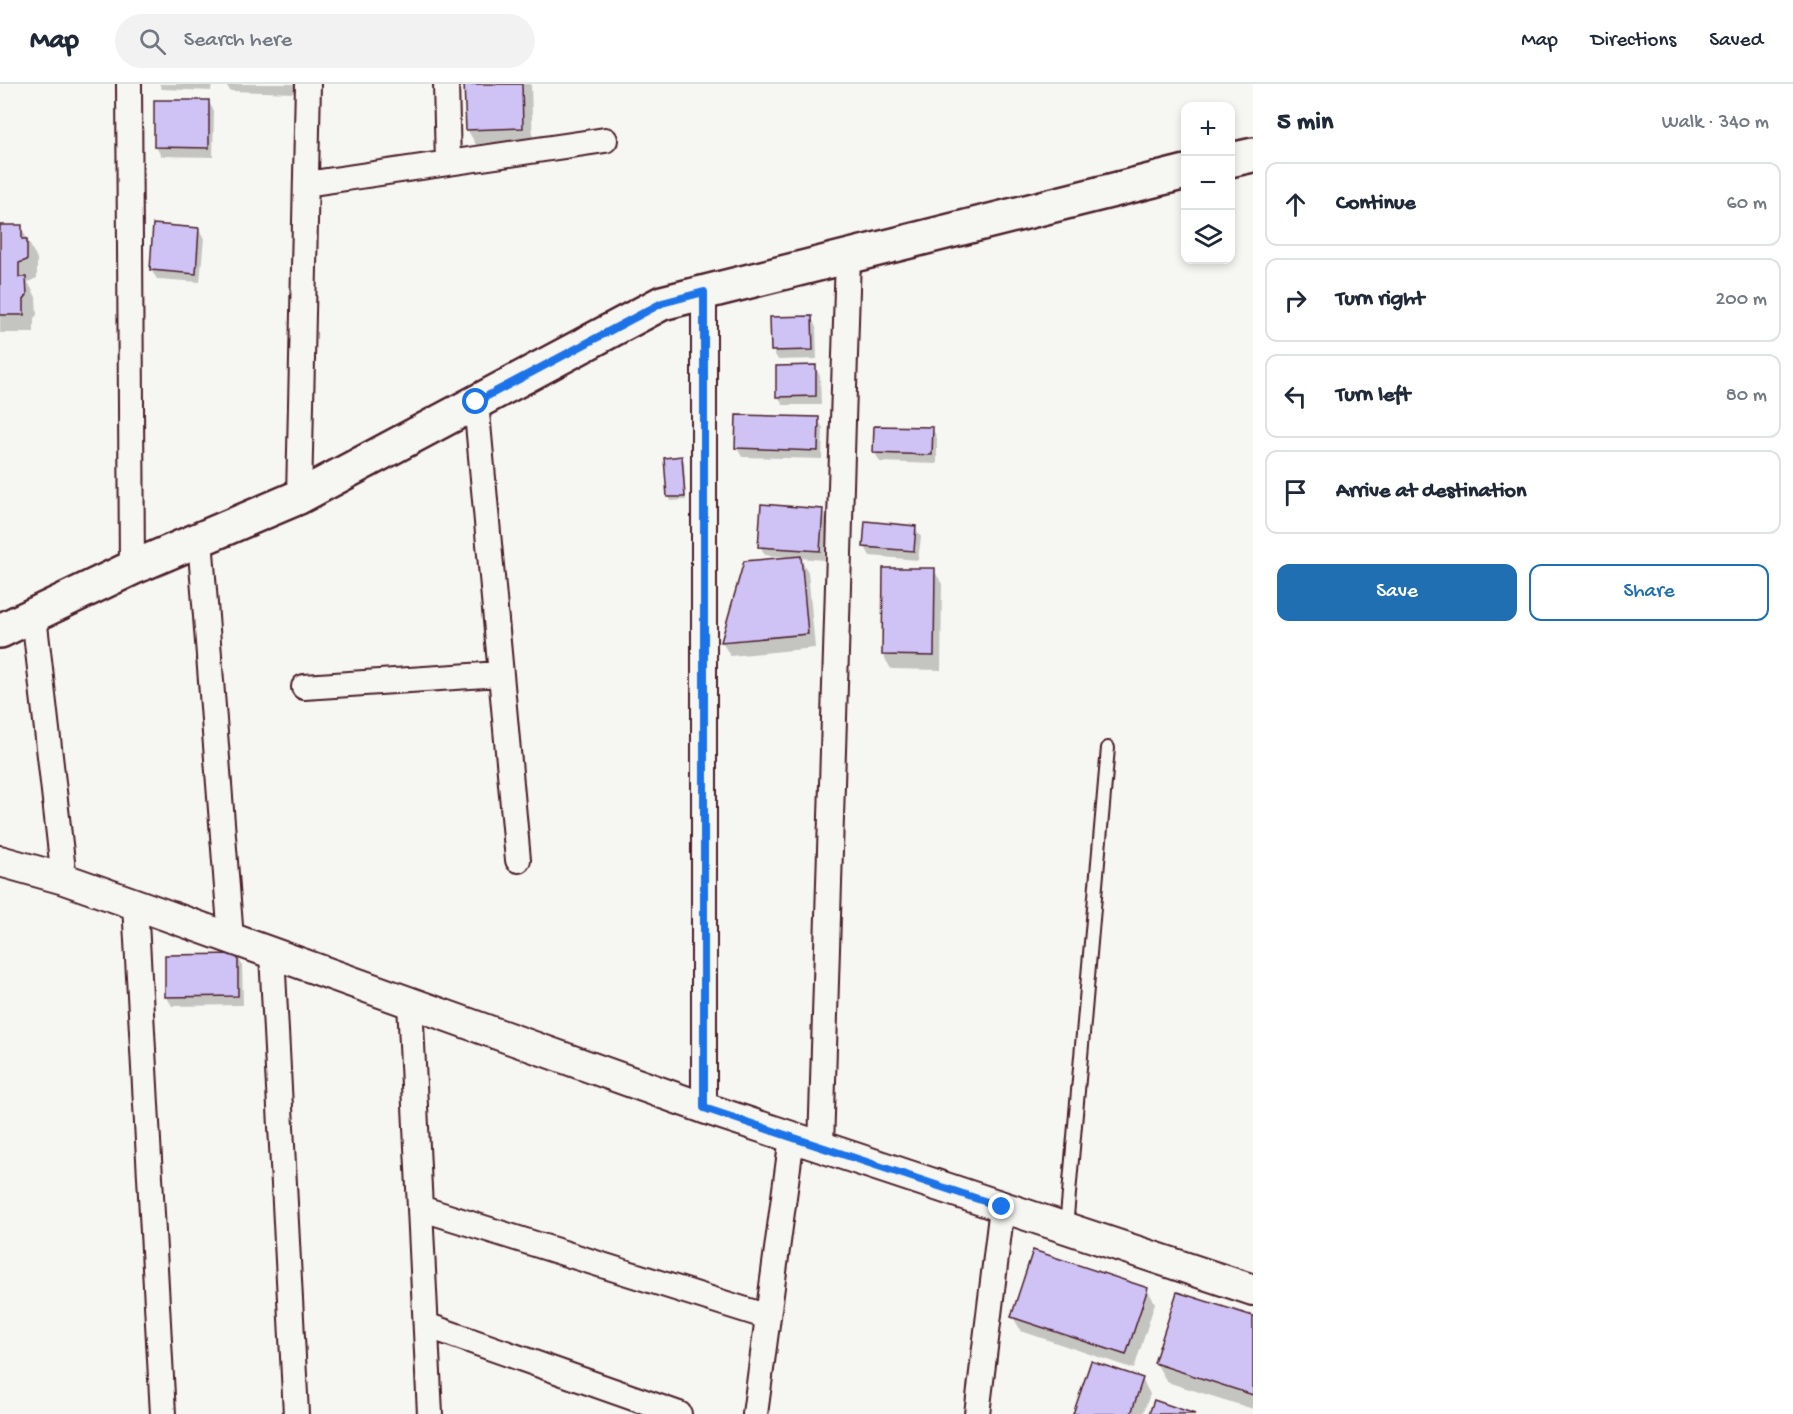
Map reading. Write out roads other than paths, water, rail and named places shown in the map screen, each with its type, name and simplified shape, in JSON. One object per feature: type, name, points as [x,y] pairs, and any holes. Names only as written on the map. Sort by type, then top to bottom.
[{"type":"main road","points":[[1235,159],[1253,155]]},
{"type":"main road","points":[[0,631],[132,568],[299,497],[662,303],[1181,173]]},
{"type":"street","points":[[129,84],[132,568]]},
{"type":"street","points":[[299,497],[309,84]]},
{"type":"street","points":[[446,84],[448,163]]},
{"type":"street","points":[[306,184],[605,140]]},
{"type":"street","points":[[821,1147],[848,256]]},
{"type":"street","points":[[704,292],[704,1108]]},
{"type":"street","points":[[476,402],[518,860]]},
{"type":"street","points":[[200,539],[231,939]]},
{"type":"street","points":[[34,616],[64,879]]},
{"type":"street","points":[[304,687],[500,674]]},
{"type":"street","points":[[0,861],[64,879],[704,1108],[1253,1290]]},
{"type":"street","points":[[135,904],[163,1414]]},
{"type":"street","points":[[273,954],[296,1414]]},
{"type":"street","points":[[410,1003],[430,1414]]},
{"type":"street","points":[[755,1414],[792,1137]]},
{"type":"street","points":[[977,1414],[1002,1207]]},
{"type":"street","points":[[420,1208],[768,1317]]},
{"type":"street","points":[[426,1325],[680,1414]]},
{"type":"lane","points":[[1066,1228],[1108,748]]}]
